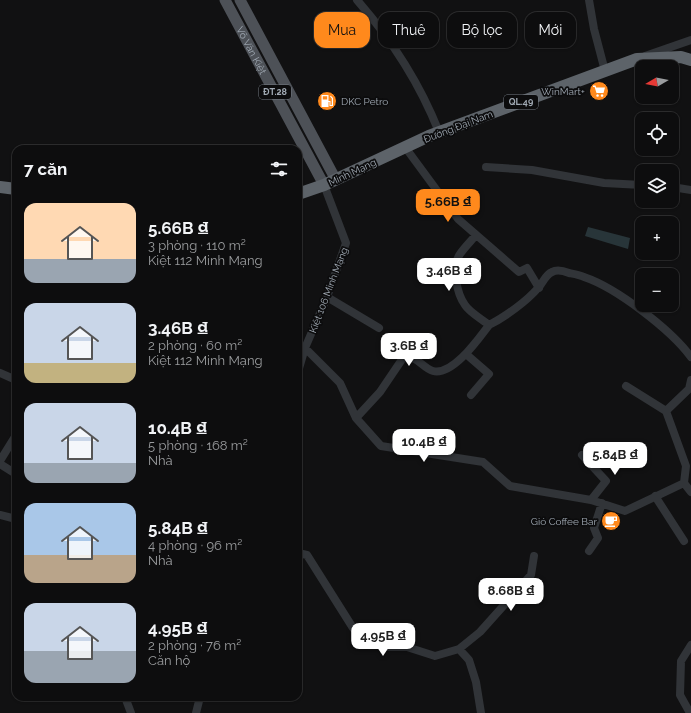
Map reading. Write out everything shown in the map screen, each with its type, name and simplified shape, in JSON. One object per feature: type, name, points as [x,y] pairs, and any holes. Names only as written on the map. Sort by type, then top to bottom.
[{"type":"highway","name":"QL.49","points":[[637,58],[681,57],[691,60]]},
{"type":"highway","name":"Đường Đại Nam","points":[[405,147],[439,132],[637,58]]},
{"type":"highway","name":"Minh Mạng","points":[[302,193],[336,180],[405,147]]},
{"type":"highway","points":[[0,187],[12,188]]},
{"type":"main road","name":"Võ Văn Kiệt","points":[[225,0],[324,185]]},
{"type":"main road","name":"Võ Văn Kiệt","points":[[240,0],[336,180]]},
{"type":"street","points":[[357,0],[394,47],[418,87],[431,112],[439,132]]},
{"type":"street","points":[[589,0],[594,29],[605,70]]},
{"type":"street","name":"Đường Đại Nam","points":[[637,58],[691,40]]},
{"type":"street","points":[[405,147],[458,220],[519,272],[527,268],[538,288]]},
{"type":"street","points":[[486,167],[532,170],[604,183],[635,185]]},
{"type":"street","name":"Kiệt 106 Minh Mạng","points":[[302,358],[346,243],[324,185]]},
{"type":"street","points":[[679,188],[691,190]]},
{"type":"street","points":[[476,235],[459,256],[456,266],[457,286],[465,306],[489,325]]},
{"type":"street","points":[[356,418],[380,392],[403,358],[415,358],[433,371],[441,371],[448,368],[466,354],[489,325],[503,317],[538,288],[551,272],[557,270],[584,277],[612,291],[639,309],[667,332],[685,349],[691,357]]},
{"type":"street","points":[[327,296],[379,328]]},
{"type":"street","points":[[305,348],[340,383],[356,418],[380,446],[483,462],[510,486],[591,500],[625,511],[684,483]]},
{"type":"street","points":[[466,354],[488,374],[471,395]]},
{"type":"street","points":[[0,373],[12,378]]},
{"type":"street","points":[[666,411],[689,389],[691,380]]},
{"type":"street","points":[[626,386],[666,411],[686,466],[684,483],[691,492]]},
{"type":"street","points":[[0,461],[12,442]]},
{"type":"street","points":[[582,455],[606,481],[591,500]]},
{"type":"street","points":[[0,464],[12,472]]},
{"type":"street","points":[[655,496],[684,541]]},
{"type":"street","points":[[589,551],[598,538],[594,528],[602,503]]},
{"type":"street","points":[[0,515],[12,518]]},
{"type":"street","points":[[302,554],[307,555],[354,628],[383,647],[407,647],[435,656],[459,649],[480,632],[531,574],[534,556]]},
{"type":"street","points":[[690,713],[680,695],[681,661],[691,645]]},
{"type":"street","points":[[459,649],[469,660],[476,682],[481,713]]},
{"type":"street","points":[[126,701],[131,713]]},
{"type":"street","points":[[196,713],[199,701]]},
{"type":"shaded area","points":[[588,227],[630,238],[628,249],[585,236]]},
{"type":"place","name":"WinMart+","points":[[599,91]]},
{"type":"place","name":"DKC Petro","points":[[327,101]]},
{"type":"place","name":"Gió Coffee Bar","points":[[611,521]]}]
